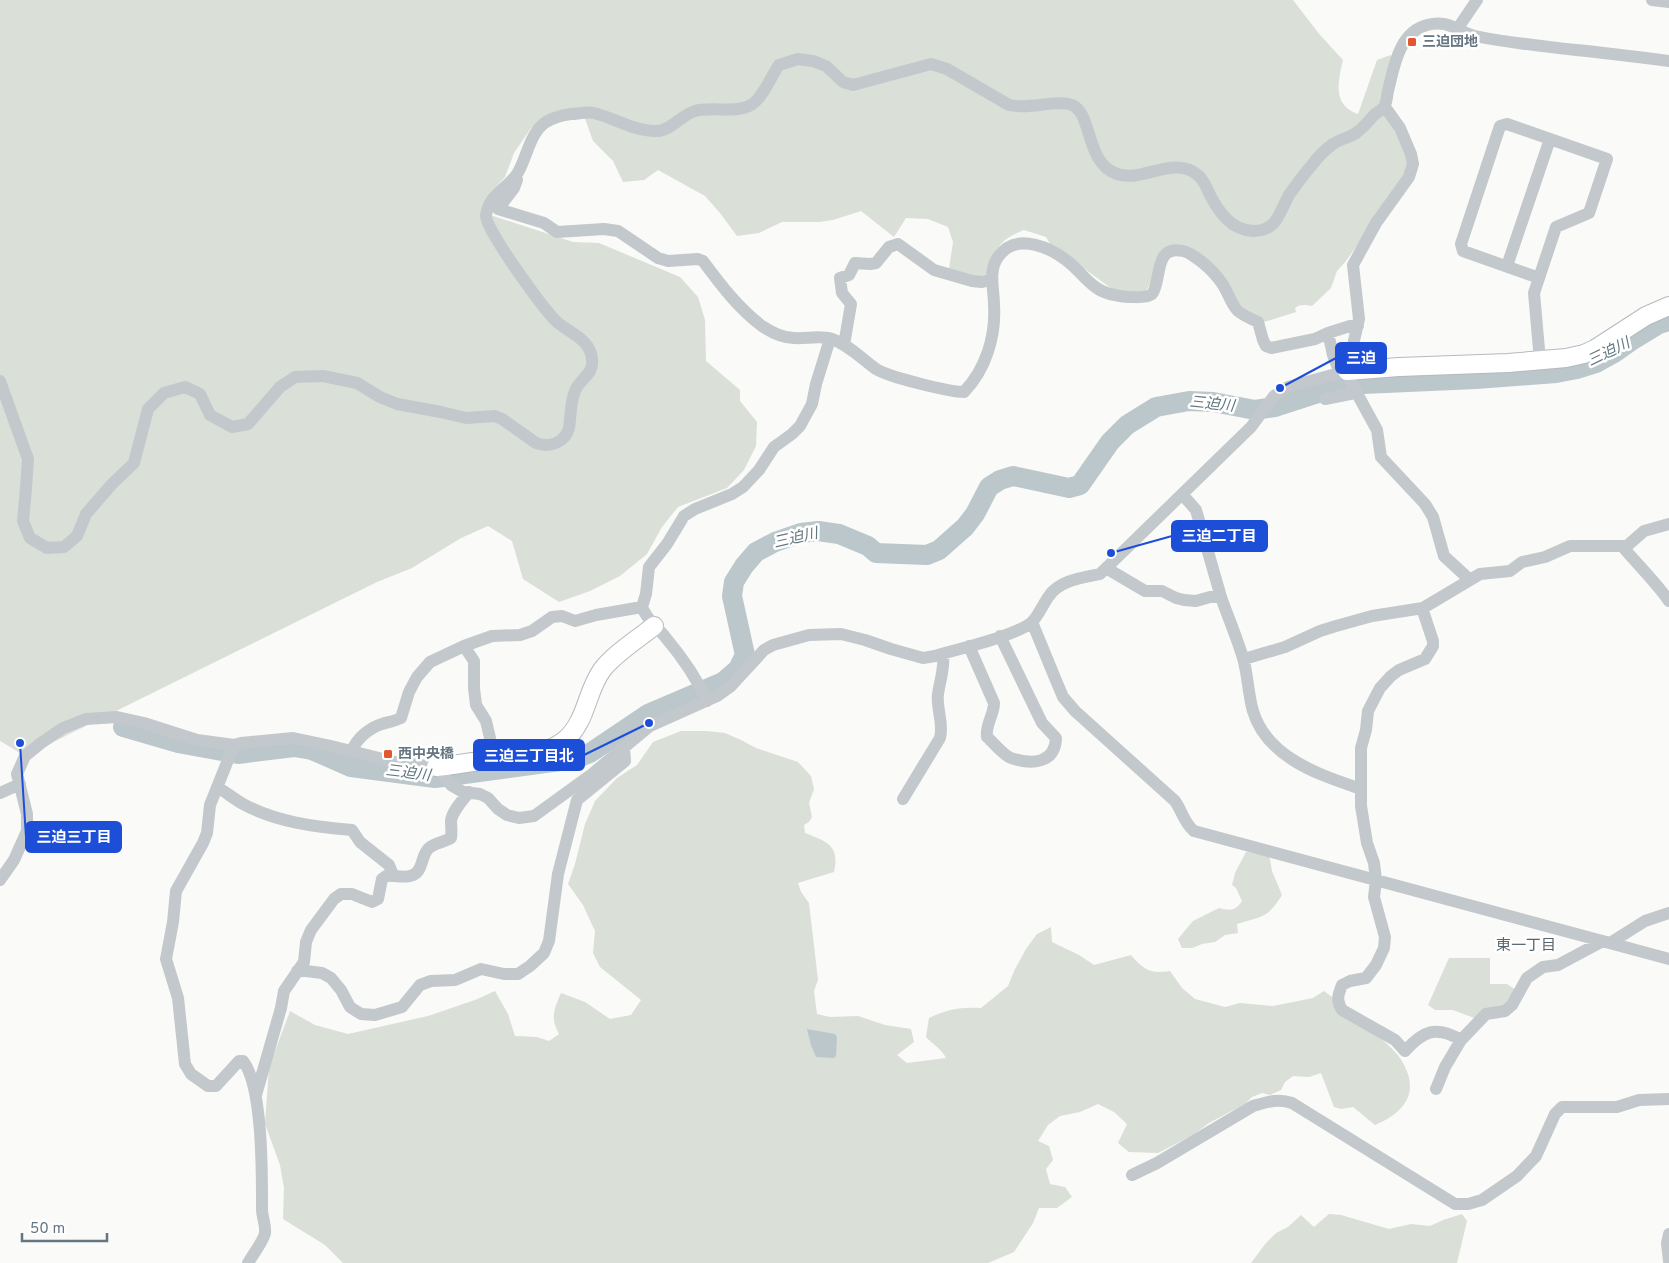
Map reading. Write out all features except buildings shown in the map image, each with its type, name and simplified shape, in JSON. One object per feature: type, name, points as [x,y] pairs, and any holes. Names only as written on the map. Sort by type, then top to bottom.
[{"type":"street","points":[[1458,28],[1477,0]]},
{"type":"street","points":[[1652,0],[1669,2]]},
{"type":"street","points":[[0,381],[28,459],[23,521],[30,538],[48,548],[64,546],[77,536],[86,514],[112,484],[134,464],[148,410],[164,393],[185,387],[200,394],[210,415],[232,427],[248,424],[280,387],[295,377],[323,376],[357,382],[380,397],[397,404],[466,418],[495,416],[542,446],[548,446],[562,440],[568,431],[571,404],[575,390],[590,373],[592,360],[589,347],[578,336],[556,322],[504,251],[488,225],[486,218],[491,201],[516,175],[532,139],[545,123],[564,115],[592,112],[644,130],[658,131],[693,112],[709,109],[736,109],[750,106],[760,97],[779,65],[798,59],[813,61],[826,66],[843,82],[854,85],[931,64],[948,69],[1009,105],[1018,108],[1061,104],[1073,106],[1082,115],[1098,159],[1104,166],[1116,174],[1131,175],[1177,168],[1191,171],[1203,181],[1214,203],[1230,223],[1244,230],[1260,230],[1267,228],[1278,219],[1289,196],[1313,163],[1322,154],[1333,144],[1356,133],[1385,106],[1395,60],[1401,47],[1412,33],[1421,27],[1435,23],[1444,24],[1458,28],[1471,35],[1487,38],[1669,61]]},
{"type":"street","points":[[1345,374],[1359,319],[1353,265],[1376,223],[1409,177],[1413,164],[1411,154],[1400,128],[1385,106]]},
{"type":"street","points":[[1539,278],[1463,251],[1461,244],[1500,126],[1507,124],[1607,159],[1589,213],[1556,228],[1539,278],[1534,294],[1540,361]]},
{"type":"street","points":[[1507,266],[1550,139]]},
{"type":"street","points":[[516,175],[518,182],[498,209],[544,224],[557,232],[604,229],[618,231],[658,258],[668,261],[698,259],[703,261],[740,305],[762,326],[778,335],[792,338],[824,337],[844,345],[878,370],[900,378],[954,392],[964,392],[974,382],[984,362],[994,324],[991,280],[998,256],[1015,245],[1029,244],[1044,247],[1071,264],[1094,287],[1113,295],[1147,297],[1153,293],[1162,259],[1170,252],[1183,251],[1200,260],[1218,278],[1240,312],[1258,322],[1263,340],[1266,346],[1271,348],[1315,339],[1350,326],[1358,326]]},
{"type":"street","points":[[844,345],[850,304],[842,293],[840,278],[848,275],[855,262],[870,264],[876,262],[894,244],[901,246],[934,270],[972,281],[982,282],[991,280]]},
{"type":"street","points":[[439,771],[451,785],[463,792],[480,794],[488,798],[498,809],[507,815],[519,818],[534,816],[592,774],[650,726],[704,694],[731,686],[764,650],[773,644],[809,634],[841,634],[923,658],[943,654],[1018,630],[1032,622],[1055,589],[1071,580],[1100,574],[1252,427],[1274,396],[1288,388],[1367,369],[1540,361],[1584,354],[1595,350],[1646,316],[1669,306]]},
{"type":"street","points":[[1328,333],[1333,355],[1377,430],[1381,457],[1425,504],[1433,517],[1444,556],[1470,580]]},
{"type":"street","points":[[704,694],[680,655],[645,616],[642,608],[646,594],[649,567],[684,516],[743,487],[759,470],[774,447],[800,426],[812,404],[830,339]]},
{"type":"street","points":[[1325,399],[1355,393]]},
{"type":"street","points":[[1182,494],[1196,510],[1221,597],[1244,659],[1253,711],[1260,728],[1267,738],[1296,762],[1319,775],[1361,789]]},
{"type":"street","points":[[1244,659],[1285,647],[1336,626],[1372,616],[1422,608],[1480,574],[1510,571],[1522,562],[1545,557],[1570,546],[1627,546],[1644,531],[1669,524]]},
{"type":"street","points":[[1622,546],[1636,563],[1651,576],[1669,601]]},
{"type":"street","points":[[1106,568],[1145,591],[1162,591],[1176,598],[1196,601],[1210,597],[1221,597]]},
{"type":"street","points":[[352,751],[355,741],[380,725],[401,718],[413,684],[430,662],[464,646],[492,636],[520,635],[532,630],[552,617],[562,616],[575,621],[596,615],[642,608]]},
{"type":"street","points":[[1422,608],[1433,646],[1425,659],[1399,670],[1380,688],[1370,705],[1361,748],[1361,806],[1367,843],[1374,863],[1376,880],[1374,897],[1385,937],[1384,948],[1376,965],[1366,978],[1350,981],[1342,985],[1338,995],[1338,1003],[1342,1010],[1395,1040],[1405,1051],[1414,1041],[1428,1032],[1440,1031],[1452,1034],[1461,1040]]},
{"type":"street","points":[[1032,622],[1063,696],[1075,711],[1175,801],[1185,822],[1194,831],[1669,959]]},
{"type":"street","points":[[248,1263],[265,1233],[262,1212],[263,1190],[256,1095],[248,1067],[243,1061],[239,1061],[216,1086],[208,1086],[192,1074],[186,1064],[178,998],[166,959],[173,922],[176,891],[207,833],[210,805],[232,750],[242,743],[293,738],[439,771],[490,760],[530,755],[548,750],[564,740],[578,726],[602,670],[612,659],[654,626]]},
{"type":"street","points":[[969,646],[994,703],[994,711],[986,730],[987,737],[1010,758],[1037,763],[1046,760],[1056,745],[1056,738],[1042,723],[1000,636]]},
{"type":"street","points":[[464,646],[474,661],[476,705],[486,720],[490,738],[490,760]]},
{"type":"street","points":[[903,799],[940,738],[942,730],[938,701],[944,660],[943,654]]},
{"type":"street","points":[[0,880],[14,860],[27,831],[27,814],[17,774],[25,756],[40,743],[63,728],[86,720],[117,717],[232,750]]},
{"type":"street","points":[[297,971],[322,973],[331,978],[341,990],[350,1007],[361,1014],[375,1015],[402,1007],[420,985],[431,981],[455,980],[481,969],[504,974],[518,974],[530,966],[544,953],[549,941],[558,874],[577,800],[625,760],[624,747]]},
{"type":"street","points":[[0,793],[20,784]]},
{"type":"street","points":[[217,787],[245,804],[282,819],[318,828],[352,830],[360,842],[389,865],[393,875]]},
{"type":"street","points":[[256,1095],[281,1008],[284,991],[304,962],[306,942],[311,930],[334,899],[341,894],[352,894],[372,902],[378,899],[382,879],[386,876],[408,877],[416,874],[420,869],[424,854],[429,848],[451,838],[453,831],[451,821],[469,792]]},
{"type":"street","points":[[1436,1089],[1445,1067],[1461,1040],[1486,1014],[1505,1012],[1512,1005],[1524,982],[1532,974],[1543,967],[1558,965],[1607,942],[1645,921],[1669,913]]},
{"type":"street","points":[[1132,1176],[1161,1161],[1253,1106],[1282,1100],[1292,1103],[1455,1204],[1468,1204],[1482,1200],[1517,1176],[1525,1168],[1536,1156],[1556,1114],[1562,1107],[1617,1107],[1639,1100],[1669,1099]]},
{"type":"street","points":[[1669,1234],[1667,1243],[1669,1261]]},
{"type":"shaded area","points":[[0,0],[1293,0],[1320,35],[1343,60],[1339,92],[1344,105],[1350,110],[1358,114],[1377,60],[1391,55],[1392,63],[1382,105],[1408,158],[1406,175],[1337,271],[1331,288],[1312,306],[1299,306],[1295,308],[1296,312],[1264,322],[1244,308],[1229,289],[1170,247],[1146,291],[1130,294],[1112,289],[1062,252],[1052,247],[1046,237],[1024,230],[1002,243],[992,260],[986,277],[971,277],[949,269],[953,242],[948,227],[928,219],[906,218],[894,237],[861,211],[833,220],[819,222],[782,222],[759,233],[737,236],[705,196],[658,170],[644,180],[623,182],[613,161],[593,141],[582,110],[560,110],[531,128],[514,153],[505,177],[490,193],[484,213],[573,242],[599,243],[680,277],[698,297],[705,320],[706,361],[740,390],[740,401],[757,422],[756,446],[744,470],[727,488],[678,507],[662,527],[647,554],[620,576],[590,591],[559,602],[523,579],[512,541],[488,526],[461,538],[412,568],[377,582],[25,756],[0,741]]},
{"type":"shaded area","points":[[681,731],[725,733],[756,748],[798,762],[811,776],[814,789],[809,803],[812,817],[804,825],[805,833],[825,842],[833,850],[835,856],[834,872],[798,883],[801,892],[809,903],[818,980],[814,991],[817,1014],[830,1017],[858,1016],[885,1025],[911,1029],[914,1042],[897,1055],[907,1063],[946,1058],[926,1037],[929,1018],[954,1009],[981,1008],[1008,986],[1026,949],[1037,934],[1051,927],[1052,942],[1079,955],[1094,965],[1131,955],[1148,970],[1157,972],[1170,971],[1182,988],[1195,999],[1225,1007],[1240,1003],[1273,1006],[1313,998],[1324,991],[1385,1042],[1400,1058],[1408,1074],[1410,1084],[1406,1101],[1394,1114],[1375,1125],[1353,1107],[1341,1109],[1334,1107],[1321,1073],[1309,1077],[1293,1076],[1285,1082],[1281,1090],[1270,1095],[1262,1093],[1252,1097],[1245,1104],[1209,1123],[1193,1135],[1158,1153],[1129,1152],[1118,1143],[1127,1124],[1114,1112],[1098,1104],[1080,1112],[1060,1116],[1048,1125],[1038,1141],[1049,1146],[1053,1160],[1046,1169],[1050,1184],[1065,1187],[1072,1197],[1057,1208],[1039,1208],[1033,1223],[1014,1252],[988,1263],[343,1263],[325,1245],[283,1219],[284,1188],[280,1165],[265,1124],[269,1067],[290,1011],[315,1025],[348,1034],[428,1016],[495,991],[508,1014],[515,1036],[537,1037],[549,1041],[559,1034],[554,1014],[561,993],[585,1002],[610,1019],[631,1015],[641,1000],[600,967],[593,953],[595,931],[583,905],[568,884],[585,824],[595,801],[617,778],[637,765],[653,742]]},
{"type":"shaded area","points":[[1246,852],[1269,854],[1272,871],[1282,895],[1277,903],[1263,916],[1237,924],[1238,933],[1225,935],[1215,942],[1192,948],[1182,948],[1178,939],[1193,921],[1219,908],[1229,910],[1235,908],[1242,901],[1236,888],[1232,885],[1235,873]]},
{"type":"shaded area","points":[[1449,958],[1490,958],[1490,984],[1507,984],[1516,990],[1509,1004],[1477,1019],[1453,1010],[1435,1010],[1428,1005]]},
{"type":"shaded area","points":[[807,1029],[835,1034],[837,1037],[836,1056],[834,1058],[816,1057]]},
{"type":"shaded area","points":[[1329,1214],[1341,1215],[1389,1229],[1411,1224],[1430,1226],[1462,1214],[1467,1221],[1457,1263],[1251,1263],[1276,1233],[1288,1227],[1301,1215],[1314,1227]]},
{"type":"waterway","name":"三迫川","points":[[123,727],[178,743],[238,754],[294,747],[312,750],[351,767],[435,778],[575,759],[590,753],[648,714],[723,682],[738,669],[745,655],[732,596],[734,582],[756,552],[775,542],[801,533],[818,531],[839,534],[868,546],[876,553],[927,555],[939,550],[965,527],[975,514],[989,487],[1000,480],[1013,476],[1069,488],[1080,485],[1110,442],[1127,425],[1156,407],[1189,401],[1213,402],[1255,410],[1275,407],[1318,393],[1363,384],[1556,373],[1596,363],[1659,324],[1669,321]]},
{"type":"place","name":"三迫団地","points":[[1412,42]]},
{"type":"place","name":"三迫","points":[[1280,388]]},
{"type":"place","name":"三迫二丁目","points":[[1111,553]]},
{"type":"place","name":"三迫三丁目北","points":[[649,723]]},
{"type":"place","name":"三迫三丁目","points":[[20,743]]},
{"type":"place","name":"西中央橋","points":[[388,754]]},
{"type":"district","name":"東一丁目","points":[[1526,946]]}]
